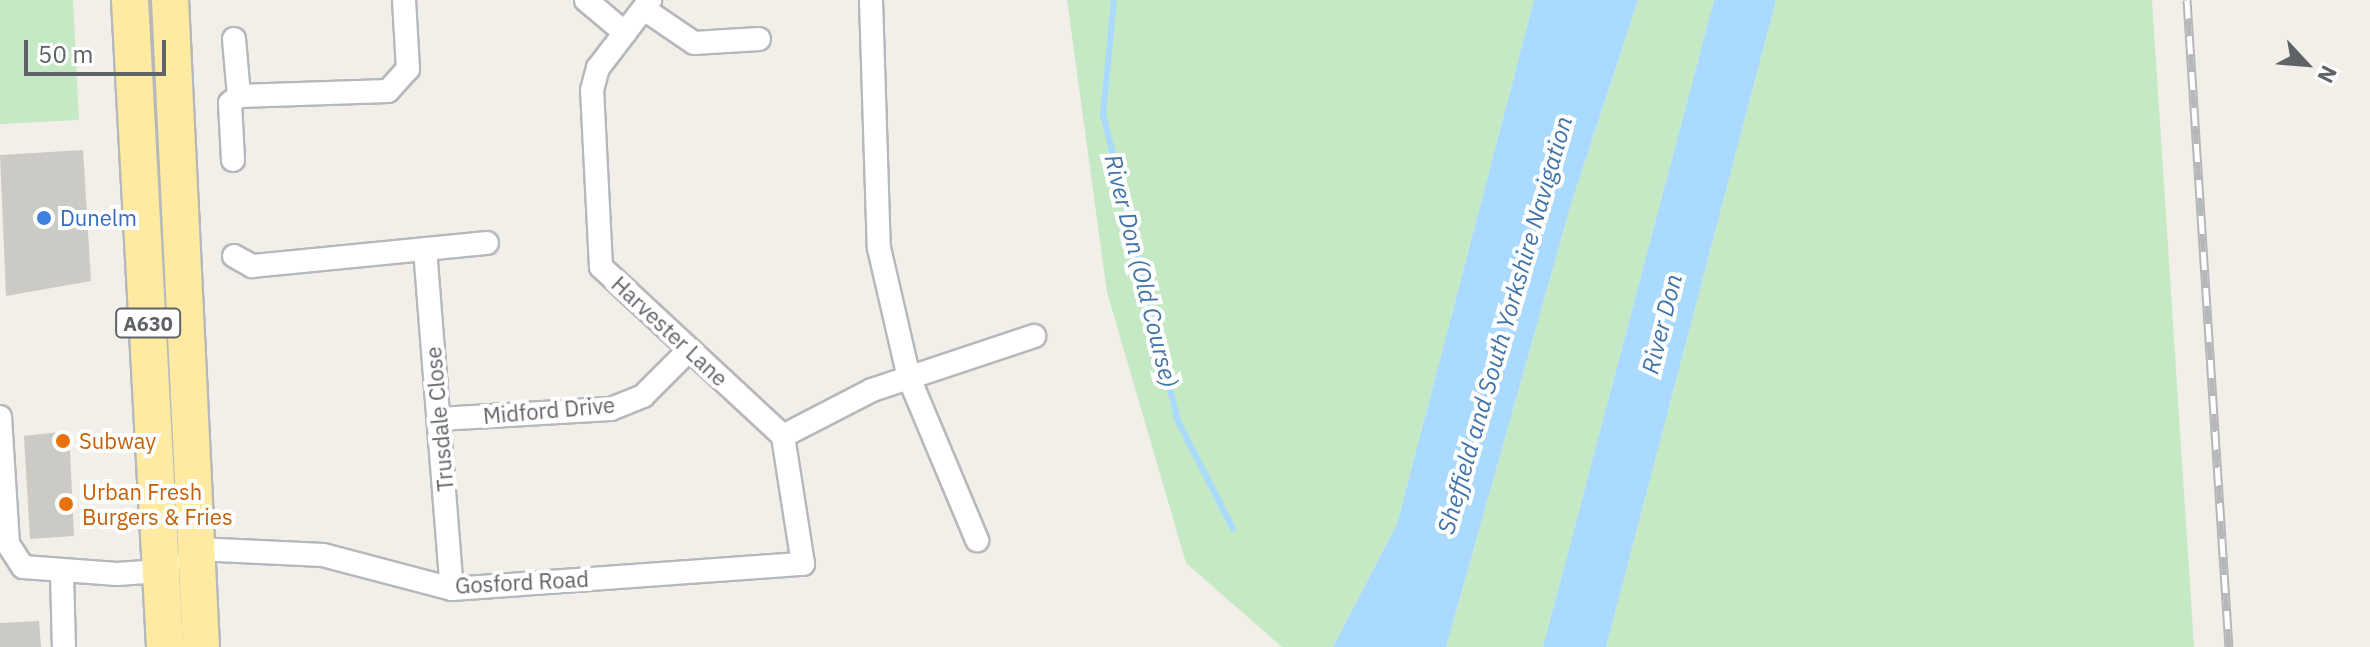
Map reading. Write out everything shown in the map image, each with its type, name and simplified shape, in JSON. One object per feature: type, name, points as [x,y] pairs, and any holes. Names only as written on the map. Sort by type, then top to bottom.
[{"type":"highway","name":"A630","points":[[130,0],[165,647]]},
{"type":"highway","name":"A630","points":[[170,0],[201,647]]},
{"type":"highway","name":"A630","points":[[177,647],[176,612],[196,533]]},
{"type":"street","points":[[233,160],[230,103],[239,96],[388,91],[408,69],[404,0]]},
{"type":"street","points":[[586,0],[625,33]]},
{"type":"street","points":[[871,0],[879,248],[909,378],[977,540]]},
{"type":"street","points":[[647,4],[694,43],[759,39]]},
{"type":"street","name":"Harvester Lane","points":[[647,4],[598,68],[592,90],[601,267],[783,436]]},
{"type":"street","points":[[234,39],[239,96]]},
{"type":"street","points":[[234,256],[252,266],[487,243]]},
{"type":"street","name":"Trusdale Close","points":[[425,249],[452,589]]},
{"type":"street","points":[[783,436],[909,378],[1034,336]]},
{"type":"street","name":"Midford Drive","points":[[439,419],[611,409],[643,396],[688,351]]},
{"type":"street","points":[[0,417],[13,557],[23,567],[62,573],[161,571],[196,533]]},
{"type":"street","name":"Gosford Road","points":[[196,533],[323,555],[452,589],[803,564],[783,436]]},
{"type":"street","points":[[62,573],[64,647]]},
{"type":"green space","points":[[0,0],[73,0],[79,120],[0,124]]},
{"type":"green space","points":[[1067,0],[1534,0],[1397,524],[1333,647],[1282,647],[1186,563],[1107,292]]},
{"type":"green space","points":[[1638,0],[1714,0],[1543,647],[1446,647],[1571,204]]},
{"type":"green space","points":[[1776,0],[2152,0],[2194,647],[1606,647]]},
{"type":"water","name":"Sheffield and South Yorkshire Navigation","points":[[1534,0],[1638,0],[1571,204],[1446,647],[1333,647],[1397,524]]},
{"type":"water","name":"River Don","points":[[1714,0],[1776,0],[1606,647],[1543,647]]},
{"type":"building","name":"Dunelm","points":[[83,150],[91,281],[6,296],[0,155]]},
{"type":"building","points":[[69,431],[74,536],[30,539],[24,436]]},
{"type":"building","points":[[39,621],[41,647],[0,647],[0,623]]},
{"type":"waterway","name":"River Don (Old Course)","points":[[1114,0],[1103,114],[1178,421],[1233,529]]},
{"type":"railway","points":[[2187,0],[2229,647]]},
{"type":"place","name":"Dunelm","points":[[44,218]]},
{"type":"place","name":"Subway","points":[[63,441]]},
{"type":"place","name":"Urban Fresh Burgers & Fries","points":[[66,504]]}]
